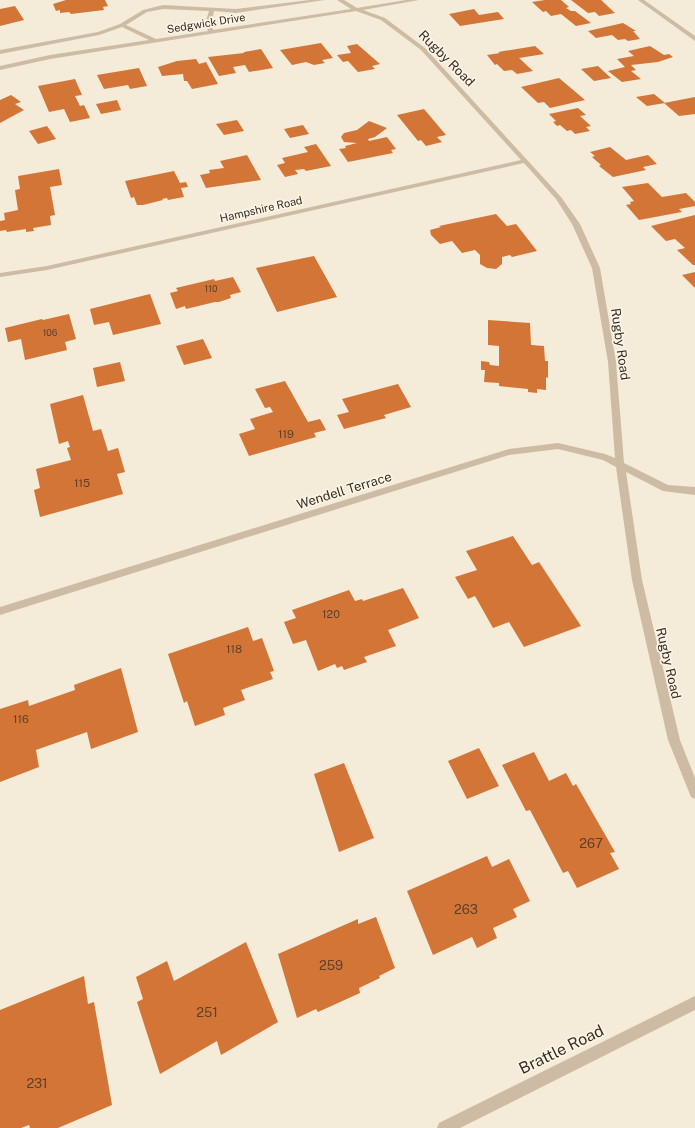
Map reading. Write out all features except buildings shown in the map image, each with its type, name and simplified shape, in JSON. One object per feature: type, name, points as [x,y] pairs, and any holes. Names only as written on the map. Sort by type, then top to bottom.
[{"type":"street","points":[[159,0],[163,7]]},
{"type":"street","name":"Sedgwick Drive","points":[[0,52],[99,33],[122,25],[145,11],[163,7],[244,10],[322,0]]},
{"type":"street","name":"Rugby Road","points":[[340,0],[356,9],[383,18],[423,49],[559,198],[576,224],[596,268],[612,362],[620,464],[637,580],[674,740],[695,793]]},
{"type":"street","name":"Sedgwick Drive","points":[[0,68],[50,57],[416,0]]},
{"type":"street","points":[[641,0],[695,39]]},
{"type":"street","points":[[211,32],[208,24],[212,10]]},
{"type":"street","points":[[122,25],[156,41]]},
{"type":"street","name":"Hampshire Road","points":[[0,275],[47,268],[526,161]]},
{"type":"street","name":"Wendell Terrace","points":[[0,611],[509,452],[558,446],[605,457],[666,488],[695,491]]},
{"type":"street","name":"Brattle Road","points":[[444,1128],[695,1003]]}]
